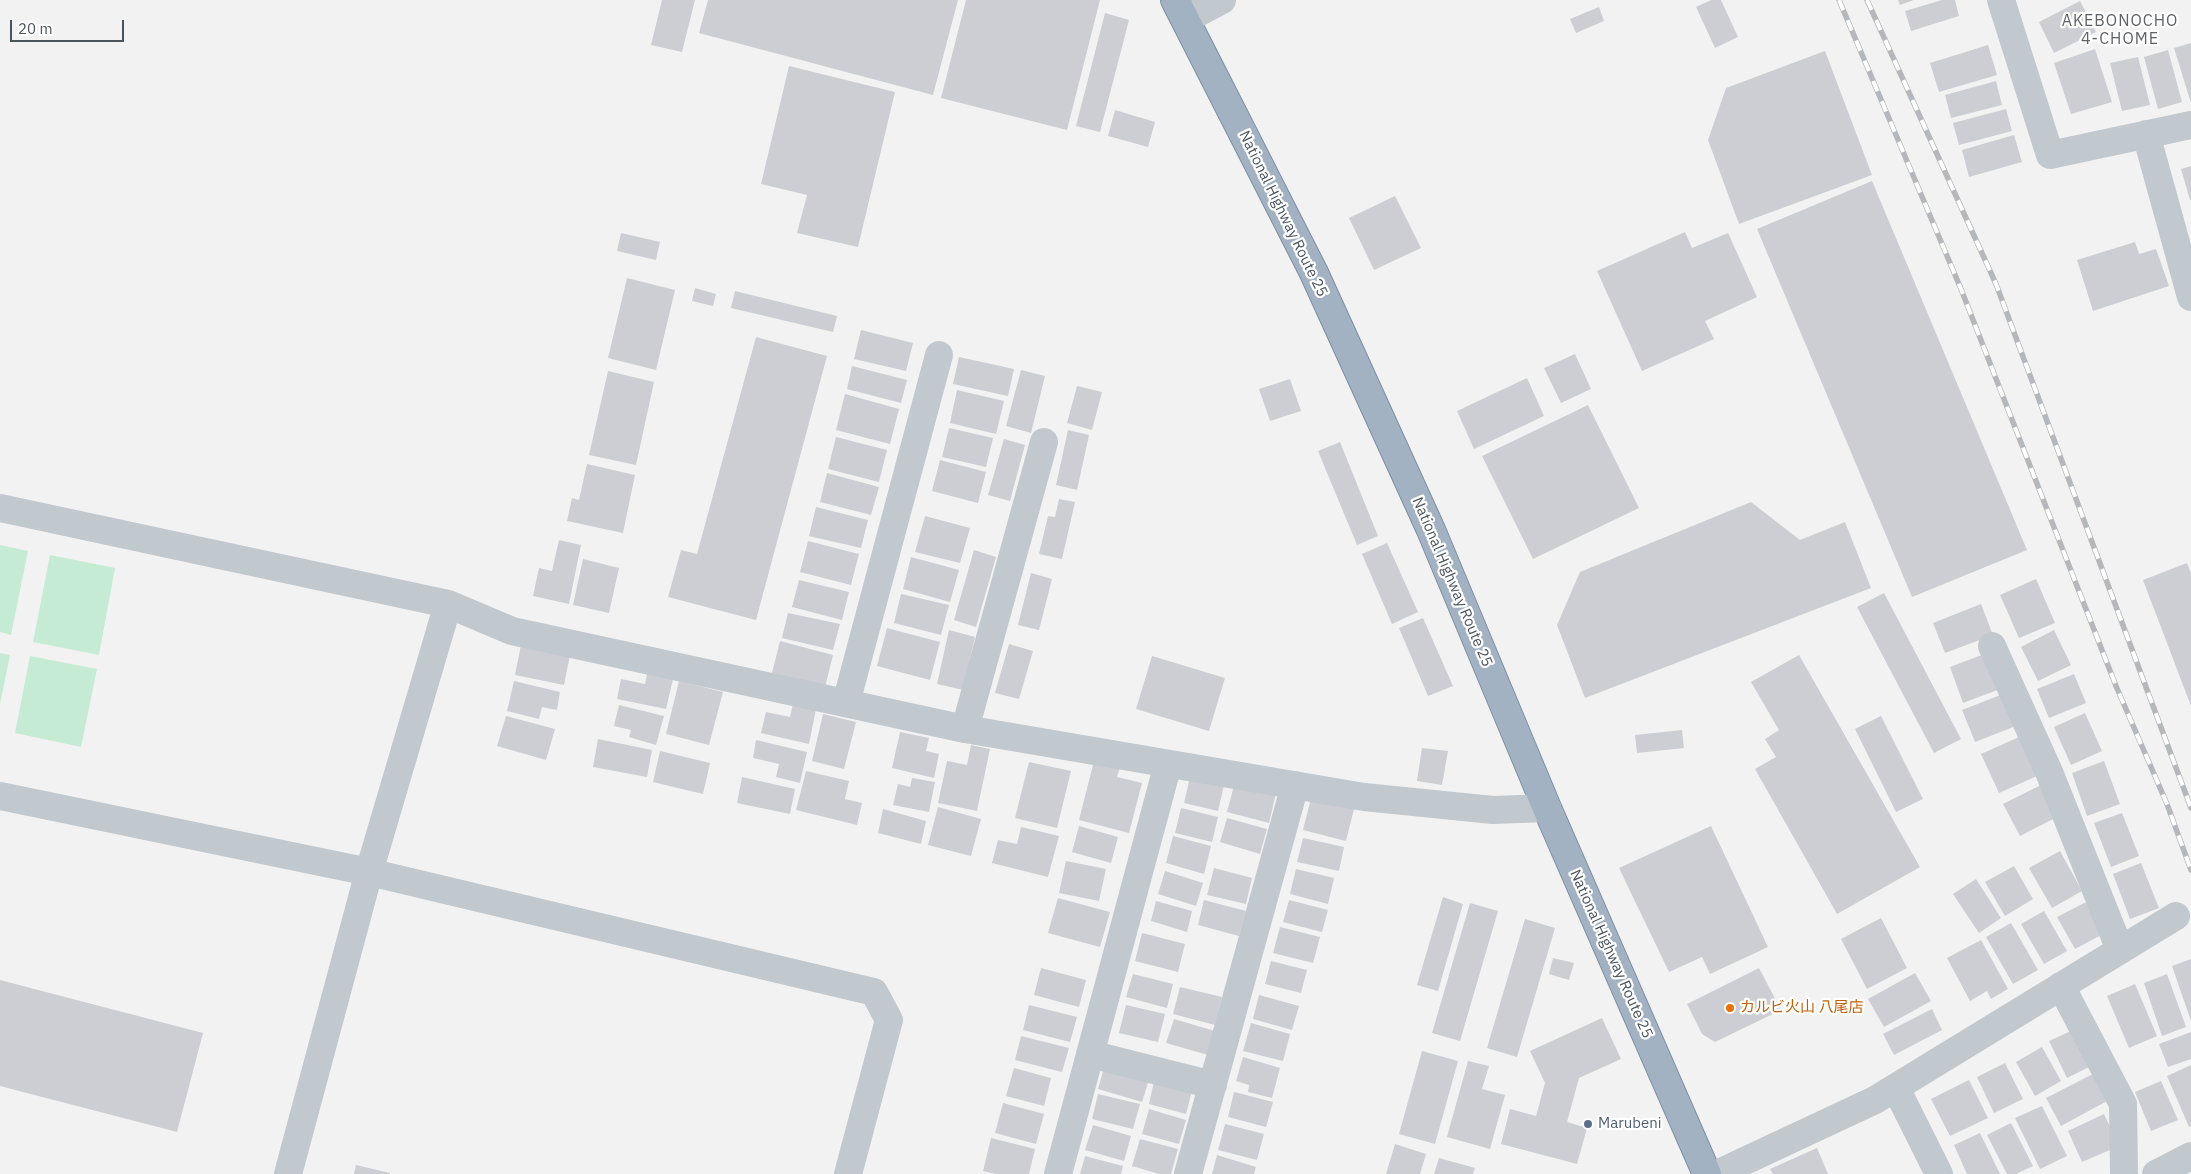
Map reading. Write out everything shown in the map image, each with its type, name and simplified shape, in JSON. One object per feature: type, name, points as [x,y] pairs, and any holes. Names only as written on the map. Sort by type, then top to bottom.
[{"type":"highway","name":"National Highway Route 25","points":[[1181,9],[1338,326],[1431,530],[1547,808],[1707,1174]]},
{"type":"street","points":[[1181,9],[1222,0]]},
{"type":"street","points":[[2002,0],[2050,155],[2191,125]]},
{"type":"street","points":[[2146,134],[2191,297]]},
{"type":"street","points":[[846,703],[939,355]]},
{"type":"street","points":[[965,729],[1044,442]]},
{"type":"street","points":[[0,508],[448,604],[512,631],[965,729],[1364,797],[1493,810],[1547,808]]},
{"type":"street","points":[[288,1174],[369,872],[448,604]]},
{"type":"street","points":[[1992,646],[2049,772],[2120,950]]},
{"type":"street","points":[[1058,1174],[1168,764]]},
{"type":"street","points":[[1188,1174],[1295,785]]},
{"type":"street","points":[[0,796],[369,872],[874,992],[889,1020],[848,1174]]},
{"type":"street","points":[[1717,1174],[1875,1100],[2176,916]]},
{"type":"street","points":[[2062,986],[2123,1104],[2120,1172]]},
{"type":"street","points":[[1090,1054],[1213,1085]]},
{"type":"street","points":[[1896,1088],[1939,1174]]},
{"type":"street","points":[[2156,1174],[2191,1156]]},
{"type":"green space","points":[[0,545],[28,551],[11,635],[0,632]]},
{"type":"green space","points":[[50,555],[115,568],[99,655],[33,642]]},
{"type":"green space","points":[[0,653],[10,655],[0,704]]},
{"type":"green space","points":[[30,656],[97,669],[81,747],[15,733]]},
{"type":"building","points":[[662,0],[695,0],[682,52],[651,45]]},
{"type":"building","points":[[708,0],[958,0],[933,95],[699,33]]},
{"type":"building","points":[[966,0],[1100,0],[1067,130],[941,98]]},
{"type":"building","points":[[1711,0],[1721,0],[1738,37],[1715,48],[1696,7]]},
{"type":"building","points":[[1898,0],[1914,0],[1900,5]]},
{"type":"building","points":[[1942,0],[1955,0],[1959,16],[1911,31],[1905,11]]},
{"type":"building","points":[[2080,1],[2096,32],[2054,53],[2039,22]]},
{"type":"building","points":[[1599,7],[1604,21],[1576,33],[1570,19]]},
{"type":"building","points":[[1105,13],[1129,20],[1100,132],[1076,126]]},
{"type":"building","points":[[2191,43],[2191,103],[2174,48]]},
{"type":"building","points":[[1988,45],[1997,75],[1939,92],[1930,63]]},
{"type":"building","points":[[2095,49],[2112,102],[2071,114],[2054,63]]},
{"type":"building","points":[[2168,50],[2182,102],[2158,109],[2144,57]]},
{"type":"building","points":[[1825,51],[1872,175],[1739,224],[1708,140],[1726,88]]},
{"type":"building","points":[[2138,57],[2150,105],[2122,111],[2110,63]]},
{"type":"building","points":[[789,66],[895,92],[858,247],[797,233],[807,195],[761,184]]},
{"type":"building","points":[[1996,81],[2002,105],[1951,118],[1945,95]]},
{"type":"building","points":[[2006,109],[2012,131],[1959,145],[1953,123]]},
{"type":"building","points":[[1115,110],[1155,122],[1148,147],[1108,136]]},
{"type":"building","points":[[2014,135],[2022,162],[1969,177],[1962,150]]},
{"type":"building","points":[[2191,166],[2191,200],[2190,200],[2181,169]]},
{"type":"building","points":[[1872,181],[2027,550],[1912,597],[1757,229]]},
{"type":"building","points":[[1395,196],[1421,248],[1374,270],[1349,218]]},
{"type":"building","points":[[1685,232],[1692,248],[1728,233],[1757,297],[1705,321],[1714,339],[1642,371],[1597,271]]},
{"type":"building","points":[[621,233],[660,242],[656,260],[617,251]]},
{"type":"building","points":[[2135,242],[2139,254],[2156,249],[2169,286],[2093,311],[2077,260]]},
{"type":"building","points":[[627,278],[675,290],[656,370],[608,358]]},
{"type":"building","points":[[695,288],[716,294],[713,306],[692,301]]},
{"type":"building","points":[[735,291],[837,316],[833,332],[731,308]]},
{"type":"building","points":[[861,330],[913,343],[906,371],[854,359]]},
{"type":"building","points":[[756,337],[827,356],[756,620],[668,597],[681,550],[697,554]]},
{"type":"building","points":[[1575,354],[1591,389],[1561,403],[1544,368]]},
{"type":"building","points":[[959,357],[1014,369],[1008,396],[953,384]]},
{"type":"building","points":[[852,366],[907,380],[901,403],[847,389]]},
{"type":"building","points":[[1021,370],[1045,376],[1031,433],[1006,426]]},
{"type":"building","points":[[608,371],[654,382],[636,465],[589,455]]},
{"type":"building","points":[[1527,378],[1544,416],[1474,449],[1457,411]]},
{"type":"building","points":[[1290,379],[1301,411],[1270,421],[1259,389]]},
{"type":"building","points":[[1077,386],[1102,392],[1092,430],[1067,423]]},
{"type":"building","points":[[957,390],[1004,401],[996,434],[950,423]]},
{"type":"building","points":[[845,394],[899,409],[890,444],[836,430]]},
{"type":"building","points":[[1588,405],[1639,508],[1533,559],[1482,456]]},
{"type":"building","points":[[949,428],[993,438],[986,467],[942,457]]},
{"type":"building","points":[[1068,430],[1089,435],[1077,490],[1056,485]]},
{"type":"building","points":[[836,437],[887,450],[879,482],[828,469]]},
{"type":"building","points":[[1004,439],[1025,445],[1010,501],[988,495]]},
{"type":"building","points":[[1340,442],[1378,536],[1357,545],[1318,451]]},
{"type":"building","points":[[940,460],[986,472],[978,503],[932,491]]},
{"type":"building","points":[[587,464],[635,475],[623,533],[567,521],[572,498],[579,500]]},
{"type":"building","points":[[827,473],[879,487],[871,515],[820,502]]},
{"type":"building","points":[[1059,499],[1075,502],[1062,559],[1039,554],[1048,516],[1055,517]]},
{"type":"building","points":[[1751,502],[1800,540],[1845,522],[1871,588],[1585,698],[1557,625],[1580,572]]},
{"type":"building","points":[[816,507],[868,520],[861,548],[809,536]]},
{"type":"building","points":[[925,516],[970,528],[960,563],[915,552]]},
{"type":"building","points":[[559,540],[581,545],[569,604],[533,596],[539,568],[552,571]]},
{"type":"building","points":[[808,541],[859,554],[851,585],[800,572]]},
{"type":"building","points":[[1387,543],[1418,612],[1392,624],[1362,554]]},
{"type":"building","points":[[974,550],[996,557],[976,627],[954,620]]},
{"type":"building","points":[[911,557],[959,570],[950,602],[903,589]]},
{"type":"building","points":[[583,559],[619,568],[609,613],[573,605]]},
{"type":"building","points":[[2187,563],[2191,573],[2191,706],[2143,580]]},
{"type":"building","points":[[1031,573],[1052,579],[1039,630],[1018,625]]},
{"type":"building","points":[[2036,579],[2055,623],[2019,638],[2000,595]]},
{"type":"building","points":[[799,580],[849,592],[842,620],[792,607]]},
{"type":"building","points":[[1884,593],[1961,739],[1934,753],[1857,607]]},
{"type":"building","points":[[901,594],[949,605],[941,635],[894,623]]},
{"type":"building","points":[[1981,604],[1993,635],[1945,653],[1933,623]]},
{"type":"building","points":[[788,613],[840,624],[833,650],[782,638]]},
{"type":"building","points":[[1423,618],[1453,686],[1428,696],[1399,628]]},
{"type":"building","points":[[887,628],[940,642],[930,680],[877,666]]},
{"type":"building","points":[[949,630],[975,637],[963,690],[937,684]]},
{"type":"building","points":[[2054,630],[2071,665],[2038,681],[2021,647]]},
{"type":"building","points":[[780,641],[833,655],[825,687],[772,673]]},
{"type":"building","points":[[1009,644],[1033,651],[1019,699],[995,693]]},
{"type":"building","points":[[521,645],[570,655],[564,685],[515,675]]},
{"type":"building","points":[[1987,653],[2000,689],[1963,703],[1950,667]]},
{"type":"building","points":[[1799,655],[1920,867],[1837,914],[1755,769],[1776,757],[1765,739],[1779,730],[1751,682]]},
{"type":"building","points":[[1152,656],[1225,678],[1209,731],[1136,709]]},
{"type":"building","points":[[647,674],[673,679],[666,709],[617,699],[621,679],[645,684]]},
{"type":"building","points":[[2074,674],[2086,703],[2049,718],[2037,689]]},
{"type":"building","points":[[514,681],[560,692],[557,710],[542,707],[539,719],[507,711]]},
{"type":"building","points":[[679,681],[723,692],[709,745],[666,734]]},
{"type":"building","points":[[2003,694],[2016,726],[1975,742],[1962,710]]},
{"type":"building","points":[[793,704],[816,709],[809,744],[761,733],[766,712],[790,717]]},
{"type":"building","points":[[619,705],[664,716],[656,745],[629,737],[631,730],[614,726]]},
{"type":"building","points":[[2085,713],[2102,751],[2071,765],[2054,727]]},
{"type":"building","points":[[823,714],[856,722],[844,769],[812,761]]},
{"type":"building","points":[[506,716],[555,729],[546,760],[497,746]]},
{"type":"building","points":[[1881,716],[1923,799],[1896,812],[1855,729]]},
{"type":"building","points":[[1682,730],[1684,748],[1637,753],[1635,735]]},
{"type":"building","points":[[900,732],[929,738],[926,751],[939,754],[934,778],[892,768]]},
{"type":"building","points":[[2019,737],[2037,776],[1999,793],[1981,754]]},
{"type":"building","points":[[598,739],[652,750],[647,777],[593,767]]},
{"type":"building","points":[[756,740],[807,752],[800,783],[776,777],[779,764],[753,758]]},
{"type":"building","points":[[971,745],[990,749],[977,811],[938,803],[947,761],[967,765]]},
{"type":"building","points":[[1422,748],[1448,751],[1442,785],[1417,781]]},
{"type":"building","points":[[660,751],[710,763],[703,794],[653,782]]},
{"type":"building","points":[[1094,761],[1120,767],[1117,777],[1142,783],[1129,833],[1079,820]]},
{"type":"building","points":[[2104,761],[2120,804],[2087,816],[2072,773]]},
{"type":"building","points":[[1029,762],[1071,771],[1057,828],[1015,818]]},
{"type":"building","points":[[806,771],[849,781],[845,799],[862,803],[857,825],[796,810]]},
{"type":"building","points":[[742,777],[795,789],[790,814],[737,803]]},
{"type":"building","points":[[1190,777],[1224,785],[1218,811],[1184,803]]},
{"type":"building","points":[[912,778],[935,782],[929,812],[893,805],[898,784],[910,787]]},
{"type":"building","points":[[1235,782],[1276,793],[1269,823],[1227,812]]},
{"type":"building","points":[[2041,785],[2057,817],[2020,836],[2003,804]]},
{"type":"building","points":[[1311,798],[1354,809],[1346,841],[1303,830]]},
{"type":"building","points":[[938,807],[981,819],[971,856],[928,845]]},
{"type":"building","points":[[1181,808],[1218,817],[1212,842],[1175,833]]},
{"type":"building","points":[[883,809],[926,821],[921,844],[878,833]]},
{"type":"building","points":[[2122,813],[2139,856],[2111,867],[2094,823]]},
{"type":"building","points":[[1227,818],[1267,829],[1260,854],[1220,842]]},
{"type":"building","points":[[1079,826],[1118,837],[1111,863],[1072,852]]},
{"type":"building","points":[[1711,826],[1768,947],[1710,974],[1702,957],[1669,972],[1619,868]]},
{"type":"building","points":[[1021,827],[1059,836],[1048,877],[992,863],[998,840],[1017,844]]},
{"type":"building","points":[[1173,836],[1211,846],[1204,874],[1166,863]]},
{"type":"building","points":[[1303,838],[1344,847],[1339,871],[1297,862]]},
{"type":"building","points":[[2060,851],[2082,891],[2052,908],[2029,868]]},
{"type":"building","points":[[1066,861],[1106,869],[1099,901],[1059,893]]},
{"type":"building","points":[[2141,863],[2159,908],[2130,919],[2113,874]]},
{"type":"building","points":[[2014,866],[2033,899],[2005,916],[1985,882]]},
{"type":"building","points":[[1214,868],[1252,878],[1246,904],[1207,895]]},
{"type":"building","points":[[1296,869],[1334,878],[1328,904],[1290,894]]},
{"type":"building","points":[[1165,871],[1203,883],[1196,906],[1158,894]]},
{"type":"building","points":[[1976,879],[2001,918],[1979,933],[1953,894]]},
{"type":"building","points":[[1443,897],[1463,904],[1438,991],[1417,985]]},
{"type":"building","points":[[1058,898],[1110,912],[1100,947],[1048,933]]},
{"type":"building","points":[[1204,900],[1246,911],[1239,936],[1198,925]]},
{"type":"building","points":[[1289,900],[1328,910],[1322,932],[1283,922]]},
{"type":"building","points":[[1156,901],[1192,911],[1187,932],[1151,921]]},
{"type":"building","points":[[2088,901],[2105,933],[2075,949],[2057,917]]},
{"type":"building","points":[[1470,903],[1498,911],[1460,1041],[1432,1033]]},
{"type":"building","points":[[2044,911],[2067,951],[2044,964],[2021,924]]},
{"type":"building","points":[[1881,918],[1907,968],[1867,989],[1841,939]]},
{"type":"building","points":[[1525,919],[1555,928],[1517,1057],[1487,1048]]},
{"type":"building","points":[[2011,923],[2038,970],[2013,984],[1986,937]]},
{"type":"building","points":[[1280,927],[1320,937],[1313,963],[1273,953]]},
{"type":"building","points":[[1142,933],[1185,944],[1178,972],[1135,961]]},
{"type":"building","points":[[1981,940],[2008,989],[1991,999],[1987,991],[1970,1001],[1947,958]]},
{"type":"building","points":[[1553,958],[1574,963],[1569,980],[1549,974]]},
{"type":"building","points":[[2191,959],[2191,1021],[2172,966]]},
{"type":"building","points":[[1271,961],[1307,970],[1301,993],[1265,984]]},
{"type":"building","points":[[1041,968],[1086,980],[1079,1007],[1034,995]]},
{"type":"building","points":[[1759,968],[1781,1010],[1715,1042],[1702,1034],[1687,1004]]},
{"type":"building","points":[[1915,973],[1931,1001],[1884,1027],[1868,999]]},
{"type":"building","points":[[1133,974],[1173,984],[1167,1008],[1126,997]]},
{"type":"building","points":[[2167,974],[2186,1027],[2162,1036],[2144,983]]},
{"type":"building","points":[[0,980],[203,1033],[177,1132],[0,1086]]},
{"type":"building","points":[[2135,984],[2157,1036],[2129,1048],[2107,996]]},
{"type":"building","points":[[1180,987],[1222,997],[1215,1025],[1173,1014]]},
{"type":"building","points":[[1259,995],[1299,1006],[1292,1030],[1253,1019]]},
{"type":"building","points":[[1029,1005],[1077,1017],[1070,1042],[1023,1030]]},
{"type":"building","points":[[1126,1005],[1165,1014],[1158,1042],[1119,1033]]},
{"type":"building","points":[[1932,1009],[1942,1030],[1894,1055],[1883,1034]]},
{"type":"building","points":[[1602,1018],[1621,1059],[1579,1078],[1567,1122],[1587,1128],[1577,1164],[1501,1144],[1510,1109],[1536,1116],[1545,1083],[1530,1051]]},
{"type":"building","points":[[1174,1019],[1215,1031],[1208,1055],[1166,1043]]},
{"type":"building","points":[[1251,1023],[1290,1034],[1283,1061],[1243,1051]]},
{"type":"building","points":[[2073,1030],[2091,1066],[2067,1078],[2049,1041]]},
{"type":"building","points":[[2191,1032],[2191,1059],[2168,1067],[2159,1044]]},
{"type":"building","points":[[1021,1036],[1069,1048],[1062,1072],[1015,1060]]},
{"type":"building","points":[[2042,1047],[2061,1081],[2035,1096],[2016,1062]]},
{"type":"building","points":[[1422,1051],[1458,1061],[1435,1144],[1399,1134]]},
{"type":"building","points":[[1243,1057],[1280,1068],[1272,1098],[1248,1092],[1249,1085],[1236,1081]]},
{"type":"building","points":[[1468,1061],[1489,1066],[1482,1089],[1505,1095],[1490,1149],[1447,1137]]},
{"type":"building","points":[[2005,1063],[2023,1099],[1994,1113],[1977,1077]]},
{"type":"building","points":[[2191,1065],[2191,1126],[2189,1127],[2167,1076]]},
{"type":"building","points":[[1014,1068],[1051,1078],[1044,1106],[1006,1096]]},
{"type":"building","points":[[1104,1068],[1149,1080],[1142,1102],[1098,1089]]},
{"type":"building","points":[[2093,1074],[2107,1101],[2061,1126],[2046,1098]]},
{"type":"building","points":[[1969,1080],[1988,1118],[1950,1136],[1931,1099]]},
{"type":"building","points":[[1154,1081],[1192,1091],[1186,1114],[1149,1104]]},
{"type":"building","points":[[2161,1081],[2178,1120],[2151,1131],[2135,1092]]},
{"type":"building","points":[[1234,1092],[1273,1102],[1266,1127],[1228,1117]]},
{"type":"building","points":[[1098,1094],[1140,1104],[1133,1129],[1092,1119]]},
{"type":"building","points":[[1003,1103],[1044,1114],[1036,1144],[995,1133]]},
{"type":"building","points":[[2042,1106],[2067,1156],[2040,1169],[2015,1118]]},
{"type":"building","points":[[1149,1109],[1186,1120],[1179,1144],[1142,1134]]},
{"type":"building","points":[[2104,1114],[2119,1146],[2082,1162],[2068,1131]]},
{"type":"building","points":[[2011,1123],[2033,1166],[2016,1174],[2007,1174],[1987,1135]]},
{"type":"building","points":[[1225,1124],[1264,1134],[1257,1160],[1218,1150]]},
{"type":"building","points":[[1093,1125],[1131,1136],[1124,1161],[1085,1150]]},
{"type":"building","points":[[1980,1133],[2000,1174],[1967,1174],[1954,1145]]},
{"type":"building","points":[[991,1138],[1035,1149],[1029,1174],[996,1174],[983,1171]]},
{"type":"building","points":[[1140,1139],[1178,1149],[1171,1174],[1159,1174],[1132,1166]]},
{"type":"building","points":[[1395,1144],[1426,1154],[1420,1174],[1386,1174]]},
{"type":"building","points":[[1817,1148],[1828,1174],[1773,1174],[1770,1169]]},
{"type":"building","points":[[1217,1155],[1256,1167],[1254,1174],[1212,1174]]},
{"type":"building","points":[[1085,1156],[1123,1166],[1121,1174],[1080,1174]]},
{"type":"building","points":[[1439,1158],[1475,1168],[1473,1174],[1434,1174]]},
{"type":"building","points":[[356,1165],[390,1173],[390,1174],[354,1174]]},
{"type":"railway","points":[[1839,0],[1961,289],[2116,686],[2167,804],[2191,870]]},
{"type":"railway","points":[[1867,0],[1996,284],[2191,808]]},
{"type":"place","name":"カルビ火山 八尾店","points":[[1730,1008]]},
{"type":"place","name":"Marubeni","points":[[1588,1124]]},
{"type":"district","name":"AKEBONOCHO 4-CHOME","points":[[2120,30]]}]
